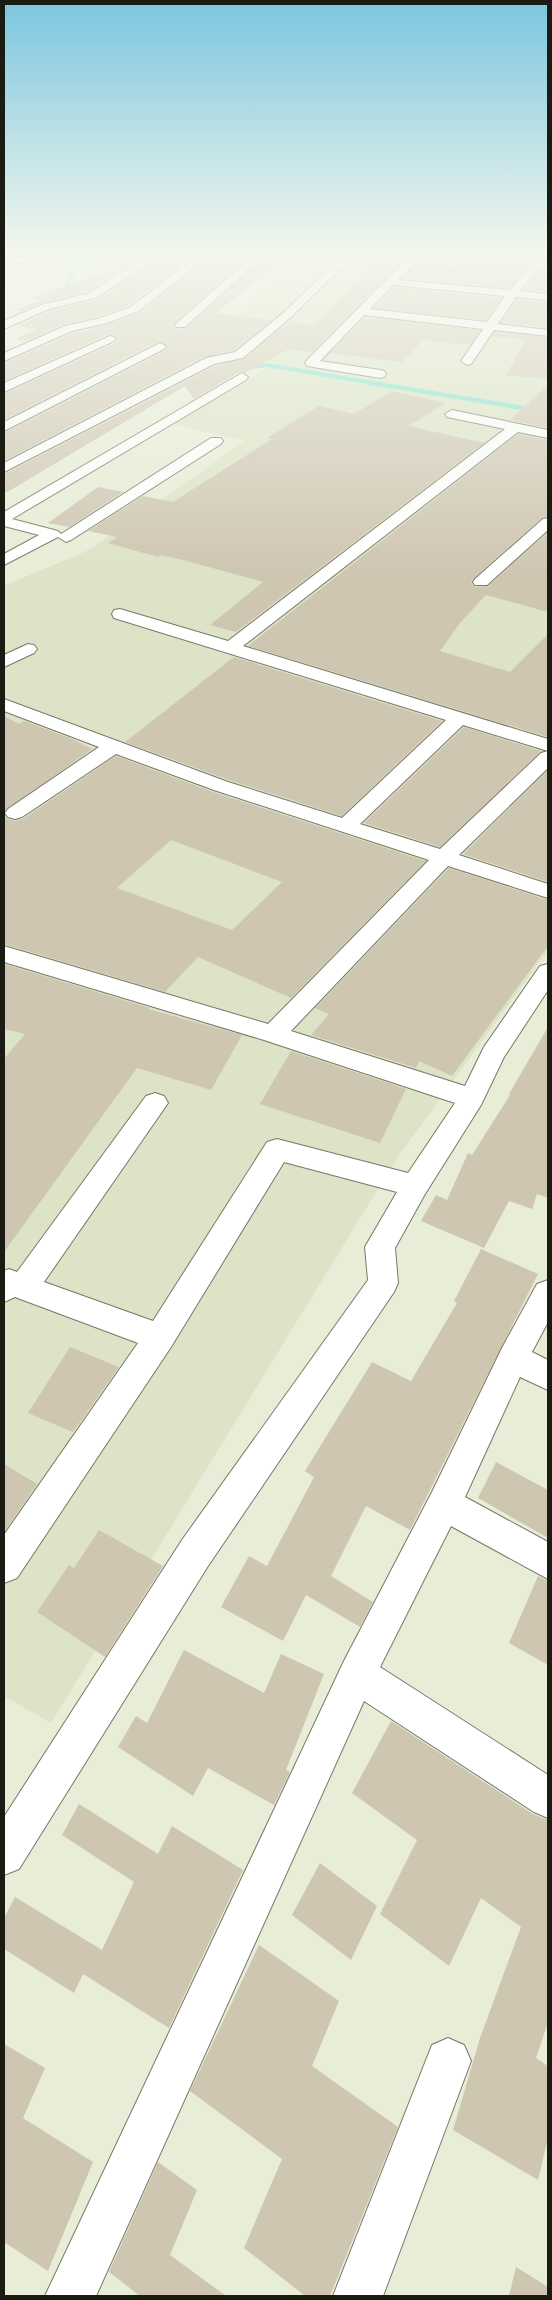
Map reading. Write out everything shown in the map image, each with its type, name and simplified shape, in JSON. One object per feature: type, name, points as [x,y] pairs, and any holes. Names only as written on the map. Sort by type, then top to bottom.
[{"type":"street","points":[[4,388],[73,358]]},
{"type":"street","points":[[4,427],[139,358]]},
{"type":"street","points":[[4,468],[58,438],[222,358]]},
{"type":"street","points":[[315,358],[311,363],[380,374]]},
{"type":"street","points":[[4,518],[242,377]]},
{"type":"street","points":[[452,414],[548,434]]},
{"type":"street","points":[[230,648],[516,427]]},
{"type":"street","points":[[4,560],[59,535],[216,441]]},
{"type":"street","points":[[4,522],[91,542]]},
{"type":"street","points":[[481,582],[548,522]]},
{"type":"street","points":[[120,614],[548,745]]},
{"type":"street","points":[[4,662],[28,649]]},
{"type":"street","points":[[4,705],[221,786],[548,891]]},
{"type":"street","points":[[346,826],[459,718]]},
{"type":"street","points":[[15,813],[114,746]]},
{"type":"street","points":[[274,1034],[443,858],[548,757]]},
{"type":"street","points":[[4,954],[274,1034],[472,1098]]},
{"type":"street","points":[[4,1854],[195,1553],[383,1283],[380,1247],[415,1186],[472,1098],[493,1054],[548,972]]},
{"type":"street","points":[[156,1103],[10,1285],[160,1337]]},
{"type":"street","points":[[4,1565],[160,1337],[278,1150],[415,1186]]},
{"type":"street","points":[[70,2296],[357,1674],[444,1504],[513,1358],[548,1292]]},
{"type":"street","points":[[513,1358],[548,1376]]},
{"type":"street","points":[[444,1504],[548,1561]]},
{"type":"street","points":[[357,1674],[548,1798]]},
{"type":"street","points":[[358,2296],[448,2061]]},
{"type":"shaded area","points":[[246,358],[548,358],[548,950],[395,1161],[51,1723],[4,1696],[4,586],[89,550],[245,441],[172,424],[275,363]]},
{"type":"building","points":[[15,358],[55,358],[4,381],[4,363]]},
{"type":"building","points":[[82,358],[125,358],[4,420],[4,394]]},
{"type":"building","points":[[151,358],[201,358],[4,461],[4,433]]},
{"type":"building","points":[[272,358],[245,373],[241,371],[194,399],[185,386],[4,494],[4,474],[215,366],[244,359]]},
{"type":"building","points":[[373,358],[405,358],[402,362]]},
{"type":"building","points":[[516,358],[548,358],[548,379],[506,375]]},
{"type":"building","points":[[548,384],[548,428],[510,420]]},
{"type":"building","points":[[392,391],[446,403],[409,426],[484,443],[236,632],[210,625],[263,582],[183,560],[161,555],[158,557],[108,543],[117,537],[88,531],[143,496],[173,502],[272,439],[267,438],[319,406],[354,414]]},
{"type":"building","points":[[518,434],[548,440],[548,516],[542,518],[474,578],[471,583],[475,587],[488,586],[548,532],[548,612],[486,595],[460,623],[440,651],[510,672],[548,634],[548,737],[248,646]]},
{"type":"building","points":[[98,487],[123,492],[69,527],[48,523]]},
{"type":"building","points":[[234,657],[442,721],[342,816],[229,780],[125,742]]},
{"type":"building","points":[[4,716],[19,724],[24,721],[70,738],[92,749],[4,812]]},
{"type":"building","points":[[464,727],[541,751],[440,847],[364,823]]},
{"type":"building","points":[[116,756],[213,792],[426,861],[291,998],[198,957],[165,992],[4,944],[4,814],[7,819],[14,821],[23,819]],"holes":[[[171,840],[282,882],[232,930],[117,888]]]},
{"type":"building","points":[[548,770],[548,882],[463,854]]},
{"type":"building","points":[[449,868],[548,900],[548,946],[452,1076],[419,1061],[416,1068],[311,1035],[329,1014],[315,1008]]},
{"type":"building","points":[[4,964],[150,1008],[148,1009],[242,1035],[211,1090],[137,1068],[4,1252],[4,1059],[25,1034],[4,1029]]},
{"type":"building","points":[[548,1027],[548,1198],[537,1194],[532,1209],[509,1201],[484,1248],[421,1221],[436,1195],[447,1200],[468,1153],[472,1155],[510,1095]]},
{"type":"building","points":[[291,1051],[406,1089],[380,1143],[260,1104]]},
{"type":"building","points":[[481,1249],[538,1274],[410,1530],[366,1506],[331,1576],[373,1602],[360,1627],[306,1595],[283,1641],[221,1607],[249,1556],[267,1566],[314,1477],[305,1471],[372,1362],[411,1381],[457,1303],[454,1301]]},
{"type":"building","points":[[70,1347],[119,1367],[73,1432],[28,1413]]},
{"type":"building","points":[[496,1462],[548,1490],[548,1538],[478,1498]]},
{"type":"building","points":[[4,1464],[37,1484],[4,1532]]},
{"type":"building","points":[[99,1530],[163,1566],[105,1657],[37,1612],[69,1565],[74,1568]]},
{"type":"building","points":[[538,1576],[548,1581],[548,1665],[509,1643]]},
{"type":"building","points":[[184,1650],[264,1693],[281,1654],[324,1674],[286,1770],[290,1772],[274,1805],[208,1768],[193,1796],[118,1747],[136,1716],[147,1723]]},
{"type":"building","points":[[391,1721],[533,1814],[548,1820],[548,2022],[536,2058],[548,2066],[548,2138],[538,2180],[453,2130],[480,2038],[521,1927],[481,1898],[449,1966],[380,1914],[417,1840],[352,1793]]},
{"type":"building","points":[[79,1804],[158,1854],[172,1826],[243,1870],[169,2028],[83,1974],[74,1993],[4,1949],[4,1918],[15,1897],[102,1950],[134,1882],[62,1835]]},
{"type":"building","points":[[320,1863],[377,1906],[351,1960],[292,1915]]},
{"type":"building","points":[[259,1945],[339,2001],[312,2066],[398,2127],[330,2296],[305,2296],[244,2248],[282,2159],[190,2091]]},
{"type":"building","points":[[4,2044],[45,2068],[23,2118],[93,2162],[48,2271],[4,2242]]},
{"type":"building","points":[[158,2162],[197,2190],[170,2255],[226,2296],[140,2296],[109,2272]]},
{"type":"building","points":[[516,2267],[548,2287],[548,2296],[509,2296]]},
{"type":"waterway","points":[[218,358],[252,367],[267,365],[373,383]]},
{"type":"waterway","points":[[366,382],[548,412]]}]
